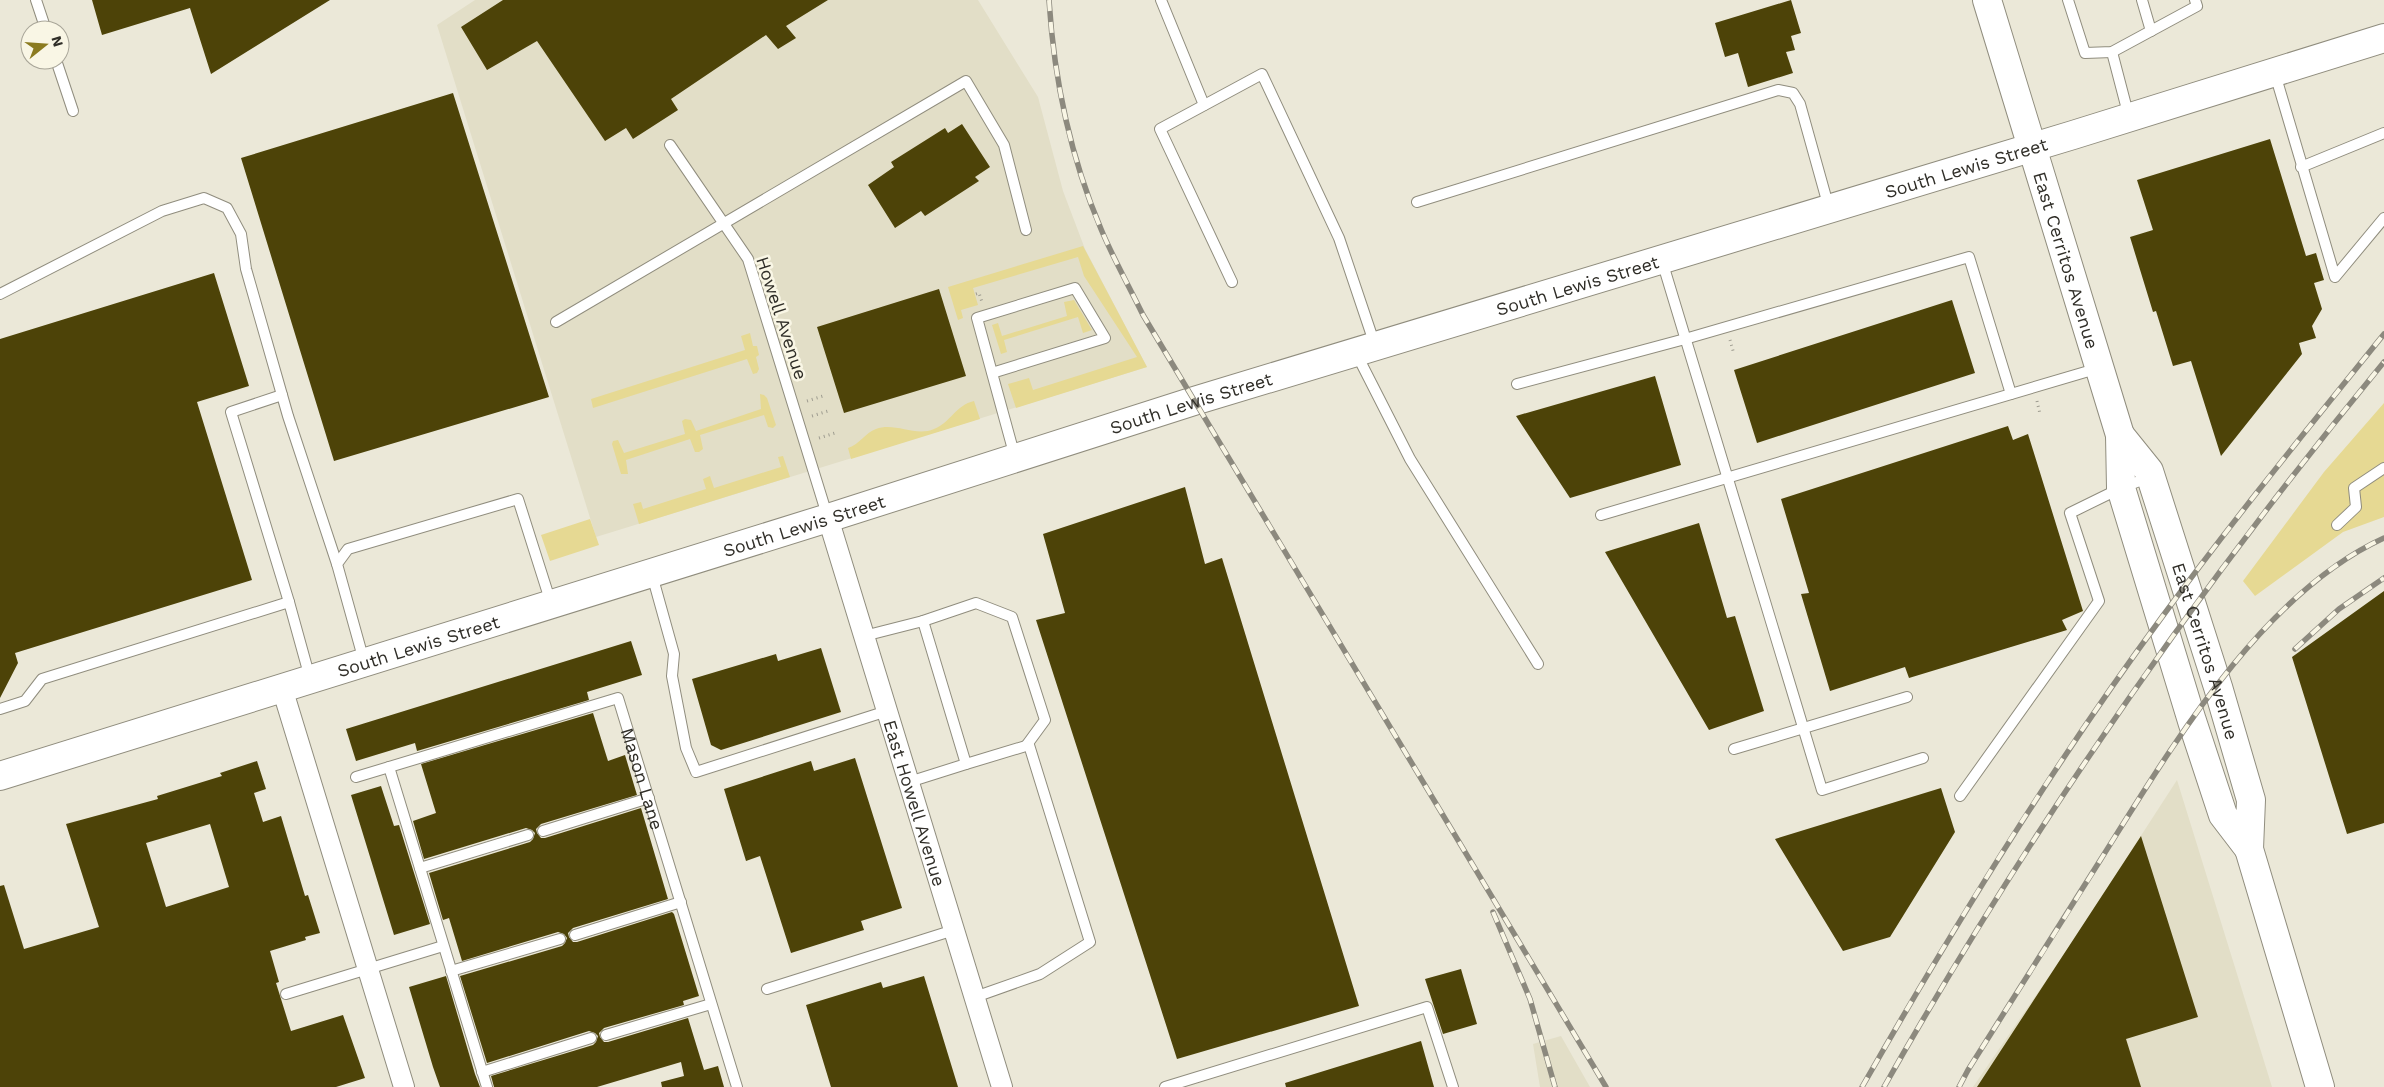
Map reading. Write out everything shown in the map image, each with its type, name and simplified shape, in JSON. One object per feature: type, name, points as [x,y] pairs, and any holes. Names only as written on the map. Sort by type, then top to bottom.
[{"type":"main road","name":"East Cerritos Avenue","points":[[1987,0],[2120,435],[2121,488],[2192,721],[2223,815],[2249,849]]},
{"type":"main road","name":"South Lewis Street","points":[[0,776],[1016,459],[1194,401],[2032,148],[2384,38]]},
{"type":"main road","name":"East Cerritos Avenue","points":[[2120,435],[2149,471],[2218,687],[2251,800],[2249,849],[2320,1087]]},
{"type":"street","name":"East Howell Avenue","points":[[828,518],[1002,1087]]},
{"type":"street","points":[[282,688],[404,1087]]},
{"type":"lane","points":[[36,0],[43,20]]},
{"type":"lane","points":[[1161,0],[1204,105]]},
{"type":"lane","points":[[2068,0],[2085,53],[2112,52],[2197,6],[2195,0]]},
{"type":"lane","points":[[2142,0],[2151,31]]},
{"type":"lane","points":[[2112,52],[2129,118]]},
{"type":"lane","points":[[59,70],[73,111]]},
{"type":"lane","points":[[2274,73],[2335,277],[2384,218]]},
{"type":"lane","points":[[1232,282],[1160,129],[1262,74],[1338,238],[1366,349],[1410,459],[1538,664]]},
{"type":"lane","points":[[556,322],[966,81],[1004,145],[1026,230]]},
{"type":"lane","points":[[1417,202],[1778,90],[1793,93],[1800,104],[1830,209]]},
{"type":"lane","points":[[2301,167],[2384,133]]},
{"type":"lane","name":"Howell Avenue","points":[[670,145],[748,259],[828,518]]},
{"type":"lane","points":[[0,294],[162,211],[204,198],[227,208],[241,234],[246,268],[282,395],[337,564],[365,662]]},
{"type":"lane","points":[[1516,384],[1686,340],[1969,257],[2011,394]]},
{"type":"lane","points":[[1662,260],[1822,790],[1923,758]]},
{"type":"lane","points":[[992,373],[1105,338],[1075,288],[976,318],[1016,459]]},
{"type":"lane","points":[[1601,515],[2100,368]]},
{"type":"lane","points":[[282,395],[231,412],[311,679]]},
{"type":"lane","points":[[2337,525],[2356,507],[2354,488],[2384,468]]},
{"type":"lane","points":[[1960,796],[2099,601],[2070,513],[2121,488],[2151,477]]},
{"type":"lane","points":[[337,564],[348,549],[518,499],[552,604]]},
{"type":"lane","points":[[651,573],[674,654],[672,676],[686,748],[696,772],[887,711]]},
{"type":"lane","points":[[0,709],[26,701],[42,679],[289,602]]},
{"type":"lane","points":[[864,636],[922,621],[976,603],[1012,617],[1045,720],[1026,746]]},
{"type":"lane","points":[[922,621],[966,764]]},
{"type":"lane","points":[[1734,749],[1907,697]]},
{"type":"lane","name":"Mason Lane","points":[[356,777],[618,698],[737,1087]]},
{"type":"lane","points":[[909,782],[1030,744],[1090,942],[1040,974],[975,997]]},
{"type":"lane","points":[[389,767],[487,1087]]},
{"type":"lane","points":[[543,831],[649,798]]},
{"type":"lane","points":[[420,868],[528,836]]},
{"type":"lane","points":[[575,935],[681,902]]},
{"type":"lane","points":[[767,989],[954,930]]},
{"type":"lane","points":[[451,971],[560,939]]},
{"type":"lane","points":[[286,994],[444,946]]},
{"type":"lane","points":[[606,1035],[711,1004]]},
{"type":"lane","points":[[1165,1087],[1427,1007],[1453,1087]]},
{"type":"lane","points":[[482,1072],[591,1038]]},
{"type":"path","points":[[976,294],[980,293],[982,302]]},
{"type":"path","points":[[1729,338],[1734,354]]},
{"type":"path","points":[[807,401],[823,396]]},
{"type":"path","points":[[2036,398],[2040,414]]},
{"type":"path","points":[[812,416],[828,411]]},
{"type":"path","points":[[819,438],[835,433]]},
{"type":"shaded area","points":[[475,0],[978,0],[1038,97],[1063,191],[1085,249],[1147,367],[596,537],[437,25]]},
{"type":"shaded area","points":[[1083,246],[1147,367],[1016,408],[1008,384],[1029,378],[1033,390],[1137,357],[1084,276],[1078,257],[973,288],[978,305],[961,310],[963,318],[958,320],[948,287]]},
{"type":"shaded area","points":[[1074,300],[1092,330],[1083,333],[1078,317],[1004,340],[1007,352],[1001,354],[992,325],[998,323],[1002,336],[1067,316],[1064,302]]},
{"type":"shaded area","points":[[750,333],[753,346],[757,346],[759,355],[756,357],[759,369],[757,373],[753,374],[747,359],[593,408],[591,399],[745,350],[741,336]]},
{"type":"shaded area","points":[[760,394],[767,398],[776,425],[773,428],[768,427],[764,415],[700,435],[703,449],[699,452],[695,452],[690,439],[626,460],[628,474],[621,474],[612,444],[613,441],[618,440],[624,453],[685,434],[682,421],[685,419],[691,420],[696,431],[761,409]]},
{"type":"shaded area","points":[[974,401],[980,419],[851,459],[848,448],[876,429],[890,427],[927,431],[934,429],[944,423],[962,406]]},
{"type":"shaded area","points":[[2384,403],[2384,517],[2343,532],[2255,596],[2243,581],[2324,472]]},
{"type":"shaded area","points":[[783,456],[790,477],[639,524],[633,504],[641,502],[643,509],[706,489],[703,479],[710,476],[714,488],[781,467],[778,457]]},
{"type":"shaded area","points":[[590,519],[599,545],[550,561],[541,535]]},
{"type":"shaded area","points":[[2177,780],[2272,1087],[1973,1087],[2069,947]]},
{"type":"shaded area","points":[[1561,1036],[1590,1087],[1540,1087],[1533,1044]]},
{"type":"building","points":[[92,0],[330,0],[211,74],[190,8],[102,35]]},
{"type":"building","points":[[503,0],[828,0],[786,26],[796,38],[778,49],[766,35],[671,99],[678,110],[633,139],[626,128],[605,141],[537,41],[487,70],[461,27]]},
{"type":"building","points":[[1791,0],[1801,33],[1791,36],[1795,50],[1786,52],[1793,73],[1748,87],[1738,53],[1725,57],[1715,23]]},
{"type":"building","points":[[453,93],[549,397],[334,461],[241,158]]},
{"type":"building","points":[[962,124],[990,167],[975,177],[979,181],[925,216],[921,211],[895,228],[868,185],[894,167],[891,162],[945,128],[948,133]]},
{"type":"building","points":[[2270,139],[2306,256],[2316,253],[2324,280],[2314,283],[2322,309],[2312,326],[2316,338],[2299,343],[2302,354],[2221,456],[2191,361],[2173,366],[2156,311],[2153,312],[2130,237],[2153,230],[2137,180]]},
{"type":"building","points":[[214,273],[249,386],[197,402],[252,580],[15,653],[18,663],[0,698],[0,339]]},
{"type":"building","points":[[939,289],[966,376],[844,413],[817,327]]},
{"type":"building","points":[[1952,300],[1975,373],[1757,443],[1734,370]]},
{"type":"building","points":[[1655,376],[1681,465],[1570,498],[1516,416]]},
{"type":"building","points":[[2008,426],[2013,440],[2028,434],[2083,611],[2062,620],[2067,630],[1909,678],[1905,667],[1830,691],[1801,594],[1809,593],[1781,499]]},
{"type":"building","points":[[1185,487],[1205,564],[1222,558],[1359,1006],[1177,1059],[1036,620],[1065,613],[1043,534]]},
{"type":"building","points":[[1699,523],[1727,618],[1735,616],[1764,711],[1709,730],[1605,552]]},
{"type":"building","points":[[2384,591],[2384,823],[2347,834],[2292,657]]},
{"type":"building","points":[[631,641],[642,675],[587,692],[589,700],[417,751],[415,743],[356,761],[346,729]]},
{"type":"building","points":[[821,648],[841,712],[721,750],[711,745],[692,679],[776,654],[778,661]]},
{"type":"building","points":[[593,713],[608,761],[625,755],[637,795],[541,824],[536,829],[537,833],[541,838],[545,838],[641,808],[668,899],[573,928],[568,933],[569,937],[573,942],[577,942],[672,912],[699,996],[683,1001],[684,1005],[604,1028],[599,1033],[600,1037],[604,1042],[608,1042],[688,1018],[704,1070],[718,1066],[724,1087],[662,1087],[661,1082],[684,1076],[681,1062],[597,1087],[494,1087],[491,1076],[593,1045],[598,1036],[589,1031],[487,1063],[460,976],[562,946],[567,938],[564,934],[558,932],[462,961],[449,918],[443,920],[429,873],[530,842],[535,833],[526,828],[424,859],[413,821],[436,813],[421,764]]},
{"type":"building","points":[[855,758],[902,908],[861,921],[864,930],[791,953],[760,856],[746,861],[724,789],[811,761],[814,771]]},
{"type":"building","points":[[257,761],[266,789],[254,793],[263,822],[281,816],[305,896],[308,895],[320,933],[305,937],[306,940],[270,951],[279,982],[276,983],[291,1031],[343,1015],[365,1078],[336,1087],[0,1087],[0,886],[4,885],[24,949],[99,927],[66,824],[158,799],[157,796],[222,776],[220,773]],"holes":[[[210,824],[229,887],[166,907],[146,843]]]},
{"type":"building","points":[[381,786],[394,826],[399,825],[430,924],[394,935],[351,795]]},
{"type":"building","points":[[1941,788],[1955,832],[1890,937],[1843,951],[1775,839]]},
{"type":"building","points":[[2141,836],[2198,1017],[2126,1039],[2141,1087],[1977,1087]]},
{"type":"building","points":[[1461,969],[1477,1024],[1443,1034],[1425,979]]},
{"type":"building","points":[[446,976],[480,1087],[440,1087],[433,1067],[409,987]]},
{"type":"building","points":[[924,976],[958,1087],[831,1087],[806,1005],[881,982],[883,988]]},
{"type":"building","points":[[1421,1041],[1434,1087],[1286,1087],[1285,1083]]},
{"type":"railway","points":[[1049,0],[1059,88],[1080,174],[1106,240],[1143,315],[1606,1087]]},
{"type":"railway","points":[[1862,1087],[1968,907],[2043,789],[2121,673],[2216,545],[2384,334]]},
{"type":"railway","points":[[1884,1087],[1939,992],[1997,898],[2118,714],[2247,535],[2384,362]]},
{"type":"railway","points":[[1959,1087],[2157,770],[2223,678],[2259,635],[2298,596],[2339,563],[2384,538]]},
{"type":"railway","points":[[2295,649],[2339,609],[2384,578]]},
{"type":"railway","points":[[1493,912],[1530,999],[1555,1087]]}]
